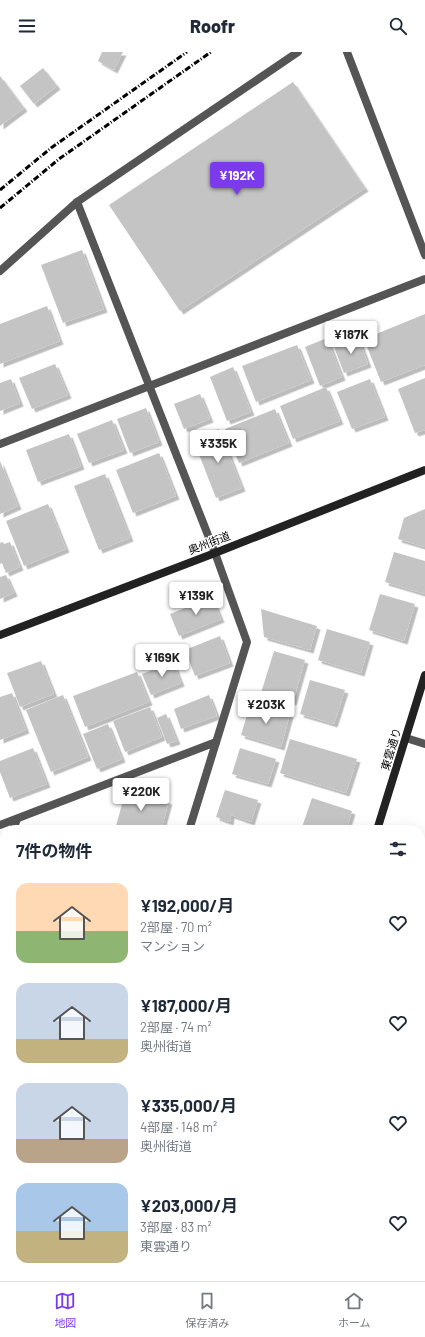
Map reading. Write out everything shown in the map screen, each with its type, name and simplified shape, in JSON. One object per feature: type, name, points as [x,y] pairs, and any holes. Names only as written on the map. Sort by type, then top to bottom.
[{"type":"street","points":[[0,271],[77,202],[298,52]]},
{"type":"street","points":[[347,52],[425,255]]},
{"type":"street","points":[[77,202],[215,553],[247,642],[191,825]]},
{"type":"street","points":[[0,444],[425,280]]},
{"type":"street","name":"奥州街道","points":[[0,636],[425,470]]},
{"type":"street","name":"東雲通り","points":[[379,825],[425,675]]},
{"type":"street","points":[[406,738],[425,744]]},
{"type":"street","points":[[0,825],[216,742]]},
{"type":"street","points":[[15,825],[17,819]]},
{"type":"building","points":[[102,52],[123,52],[114,70],[98,61]]},
{"type":"building","points":[[43,68],[57,86],[34,104],[20,86]]},
{"type":"building","points":[[0,76],[24,108],[0,126]]},
{"type":"building","points":[[293,82],[365,188],[180,311],[109,205]]},
{"type":"building","points":[[82,250],[104,309],[63,323],[41,265]]},
{"type":"building","points":[[47,306],[60,341],[0,364],[0,324]]},
{"type":"building","points":[[425,314],[425,365],[381,382],[364,339]]},
{"type":"building","points":[[358,337],[368,364],[344,373],[334,347]]},
{"type":"building","points":[[327,338],[342,377],[320,386],[305,347]]},
{"type":"building","points":[[297,345],[311,380],[256,402],[242,366]]},
{"type":"building","points":[[55,364],[68,395],[32,409],[19,378]]},
{"type":"building","points":[[233,367],[251,412],[227,421],[210,377]]},
{"type":"building","points":[[425,378],[425,430],[415,433],[398,389]]},
{"type":"building","points":[[11,379],[20,403],[0,411],[0,383]]},
{"type":"building","points":[[370,379],[385,417],[352,429],[337,392]]},
{"type":"building","points":[[326,387],[340,421],[293,439],[280,406]]},
{"type":"building","points":[[200,394],[210,419],[184,429],[174,404]]},
{"type":"building","points":[[146,408],[159,442],[130,453],[117,419]]},
{"type":"building","points":[[275,409],[289,443],[239,463],[225,429]]},
{"type":"building","points":[[112,420],[124,450],[89,463],[77,434]]},
{"type":"building","points":[[219,429],[242,488],[216,498],[193,439]]},
{"type":"building","points":[[69,434],[81,466],[38,482],[26,450]]},
{"type":"building","points":[[159,453],[176,496],[133,513],[116,470]]},
{"type":"building","points":[[0,461],[18,506],[0,514]]},
{"type":"building","points":[[105,474],[130,538],[99,550],[74,486]]},
{"type":"building","points":[[48,504],[66,549],[24,566],[6,521]]},
{"type":"building","points":[[425,509],[425,547],[398,539],[404,518]]},
{"type":"building","points":[[3,542],[4,544],[10,542],[20,567],[6,573],[2,563],[0,564],[0,543]]},
{"type":"building","points":[[394,552],[425,561],[425,594],[385,582]]},
{"type":"building","points":[[6,575],[14,593],[0,599],[0,577]]},
{"type":"building","points":[[380,594],[415,604],[404,641],[369,630]]},
{"type":"building","points":[[212,597],[221,619],[179,636],[170,614]]},
{"type":"building","points":[[261,609],[317,626],[310,650],[264,637]]},
{"type":"building","points":[[327,629],[370,642],[361,673],[318,660]]},
{"type":"building","points":[[220,636],[230,663],[195,676],[185,650]]},
{"type":"building","points":[[274,651],[305,660],[293,702],[261,693]]},
{"type":"building","points":[[41,661],[54,694],[20,707],[7,673]]},
{"type":"building","points":[[173,662],[181,683],[151,695],[142,674]]},
{"type":"building","points":[[137,672],[149,702],[85,727],[73,696]]},
{"type":"building","points":[[310,680],[345,690],[334,724],[300,714]]},
{"type":"building","points":[[12,693],[26,730],[0,740],[0,697]]},
{"type":"building","points":[[63,695],[88,757],[51,772],[26,710]]},
{"type":"building","points":[[209,695],[217,716],[181,729],[174,709]]},
{"type":"building","points":[[251,702],[290,714],[281,747],[241,735]]},
{"type":"building","points":[[150,707],[162,737],[125,752],[113,721]]},
{"type":"building","points":[[166,714],[177,741],[167,744],[157,718]]},
{"type":"building","points":[[108,724],[122,759],[97,769],[83,734]]},
{"type":"building","points":[[290,739],[357,759],[346,793],[280,773]]},
{"type":"building","points":[[33,748],[47,784],[10,798],[0,772],[0,761]]},
{"type":"building","points":[[240,748],[276,759],[268,784],[232,774]]},
{"type":"building","points":[[126,789],[169,801],[162,825],[116,825]]},
{"type":"building","points":[[225,790],[258,800],[251,822],[231,815],[230,822],[216,817]]},
{"type":"building","points":[[312,798],[352,811],[348,825],[303,825]]},
{"type":"railway","points":[[0,190],[51,148],[187,52]]},
{"type":"railway","points":[[0,208],[59,159],[211,52]]}]
